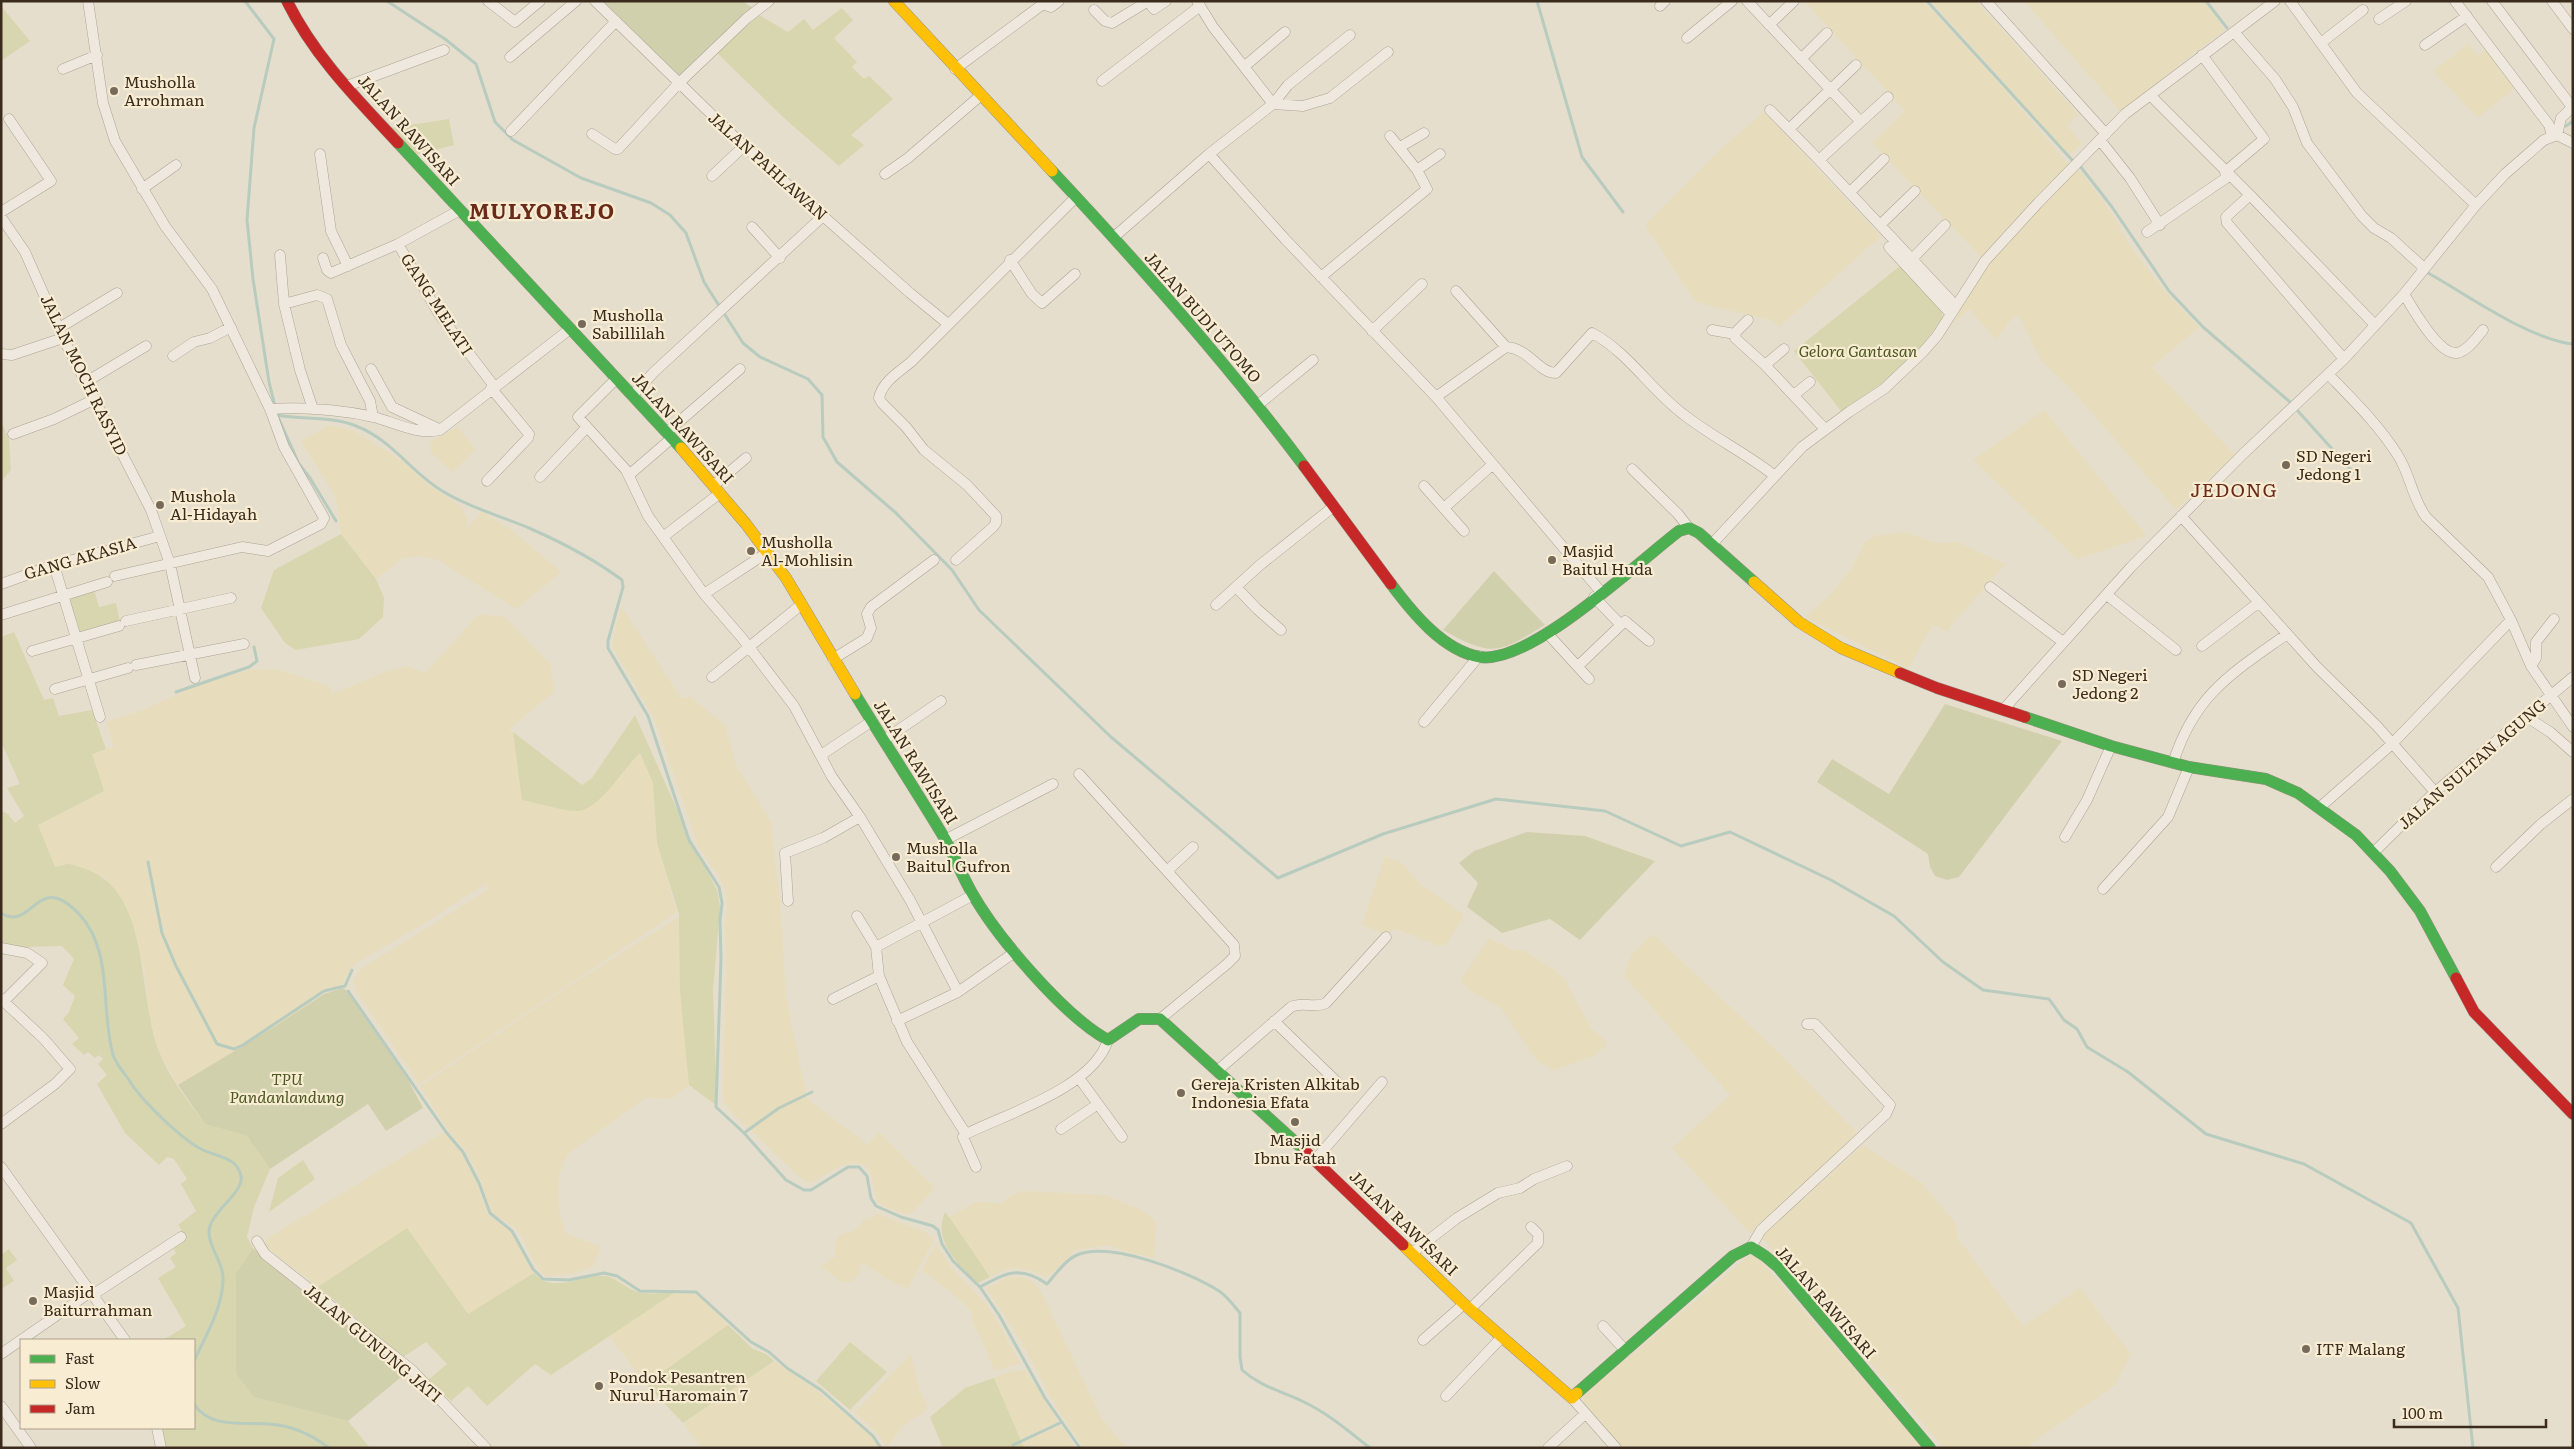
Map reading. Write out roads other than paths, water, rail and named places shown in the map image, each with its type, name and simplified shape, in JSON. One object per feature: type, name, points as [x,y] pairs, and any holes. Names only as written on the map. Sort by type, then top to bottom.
[{"type":"street","points":[[1,615],[111,579],[170,564],[242,548],[268,552],[324,522],[318,505],[284,447],[275,408],[230,327],[212,289],[165,226],[122,157],[106,120],[88,1]]},
{"type":"street","name":"JALAN RAWISARI","points":[[287,1],[301,27],[347,86],[717,489],[768,552],[802,604],[833,659],[945,840],[973,894],[1015,952],[1067,1009],[1097,1034],[1108,1040]]},
{"type":"street","points":[[488,1],[515,22],[540,1]]},
{"type":"street","points":[[510,57],[576,1]]},
{"type":"street","name":"JALAN PAHLAWAN","points":[[595,1],[744,146],[948,324]]},
{"type":"street","points":[[592,134],[618,149],[679,83],[747,18],[769,1]]},
{"type":"street","name":"JALAN BUDI UTOMO","points":[[894,1],[980,96],[1114,237],[1258,406],[1333,507],[1422,619],[1444,639],[1479,656]]},
{"type":"street","points":[[955,69],[1043,4],[1051,7],[1060,1]]},
{"type":"street","points":[[1094,10],[1105,21],[1112,23],[1145,2],[1149,3],[1154,9],[1166,1]]},
{"type":"street","points":[[1687,38],[1732,1]]},
{"type":"street","points":[[1747,1],[1860,121]]},
{"type":"street","points":[[1770,25],[1794,1]]},
{"type":"street","points":[[1986,1],[2103,137],[2160,225]]},
{"type":"street","points":[[1713,543],[1802,447],[1884,389],[1937,336],[1985,261],[2010,232],[2125,114],[2275,1]]},
{"type":"street","points":[[2379,19],[2406,1]]},
{"type":"street","points":[[2455,1],[2549,125],[2554,136],[2573,142]]},
{"type":"street","points":[[2003,710],[2063,642],[2181,516],[2328,374],[2375,325],[2404,294],[2476,205],[2536,146],[2554,136],[2561,118],[2573,107],[2492,1]]},
{"type":"street","points":[[2552,1],[2573,29]]},
{"type":"street","points":[[2294,3],[2357,93],[2476,205]]},
{"type":"street","points":[[1102,81],[1198,4],[1273,104],[1302,106],[1330,98],[1388,52]]},
{"type":"street","points":[[2321,43],[2363,10]]},
{"type":"street","points":[[2425,44],[2467,16]]},
{"type":"street","points":[[511,130],[616,21]]},
{"type":"street","points":[[1245,66],[1285,32]]},
{"type":"street","points":[[2234,32],[2275,79],[2293,107],[2307,143],[2362,216],[2374,228],[2392,238],[2424,268]]},
{"type":"street","points":[[1801,59],[1827,33]]},
{"type":"street","points":[[1114,237],[1209,154],[1273,104],[1288,85],[1350,35]]},
{"type":"street","points":[[347,86],[444,50]]},
{"type":"street","points":[[63,69],[97,55]]},
{"type":"street","points":[[2147,232],[2160,225],[2227,174],[2264,138],[2202,55]]},
{"type":"street","points":[[1789,129],[1856,65]]},
{"type":"street","points":[[2150,95],[2227,174],[2250,194],[2375,325]]},
{"type":"street","points":[[885,174],[980,96]]},
{"type":"street","points":[[1819,160],[1888,97]]},
{"type":"street","points":[[1770,110],[1880,224],[1912,259],[1953,310]]},
{"type":"street","points":[[1,212],[52,181],[9,119]]},
{"type":"street","points":[[1400,147],[1424,133]]},
{"type":"street","points":[[1321,277],[1426,191],[1424,181],[1390,136]]},
{"type":"street","points":[[712,176],[744,146]]},
{"type":"street","points":[[320,154],[331,231],[348,266]]},
{"type":"street","points":[[1209,154],[1321,277],[1436,397],[1621,624]]},
{"type":"street","points":[[1416,170],[1440,154]]},
{"type":"street","points":[[1850,192],[1884,159]]},
{"type":"street","points":[[142,190],[176,165]]},
{"type":"street","points":[[1880,224],[1915,191]]},
{"type":"street","points":[[2250,194],[2226,217],[2227,223],[2344,358]]},
{"type":"street","points":[[956,560],[993,527],[996,523],[996,516],[967,485],[924,450],[879,398],[886,383],[1076,196]]},
{"type":"street","points":[[323,258],[327,270],[331,273],[398,244],[460,210]]},
{"type":"street","points":[[632,396],[654,372],[780,258],[823,216]]},
{"type":"street","name":"JALAN MOCH RASYID","points":[[1,217],[25,252],[63,338],[145,497],[170,564],[188,654],[195,678]]},
{"type":"street","points":[[1912,259],[1945,225]]},
{"type":"street","points":[[752,227],[780,258]]},
{"type":"street","name":"GANG MELATI","points":[[398,244],[440,314],[529,434],[528,438],[487,481]]},
{"type":"street","points":[[1889,247],[1953,310]]},
{"type":"street","points":[[280,255],[284,304],[300,370],[313,409]]},
{"type":"street","points":[[1010,260],[1032,294],[1042,303],[1075,274]]},
{"type":"street","points":[[1372,331],[1422,284]]},
{"type":"street","points":[[1456,291],[1506,347],[1524,351],[1553,373],[1589,334],[1595,334],[1684,415],[1775,476]]},
{"type":"street","points":[[59,328],[117,293]]},
{"type":"street","points":[[2404,294],[2424,327],[2451,352],[2458,353],[2464,350],[2483,330]]},
{"type":"street","points":[[284,304],[318,295],[327,299],[341,345],[370,401],[373,417]]},
{"type":"street","points":[[1736,334],[1748,320]]},
{"type":"street","points":[[173,356],[194,342],[210,338],[230,327]]},
{"type":"street","points":[[275,408],[313,409],[373,417],[415,430],[429,432],[440,430],[570,329]]},
{"type":"street","points":[[1712,330],[1736,334]]},
{"type":"street","points":[[1736,334],[1737,340],[1765,365],[1825,429]]},
{"type":"street","points":[[1,354],[12,355],[63,338]]},
{"type":"street","points":[[86,382],[146,346]]},
{"type":"street","points":[[1436,397],[1506,347]]},
{"type":"street","points":[[1765,365],[1784,349]]},
{"type":"street","points":[[1258,406],[1313,360]]},
{"type":"street","points":[[371,369],[392,407],[440,430]]},
{"type":"street","points":[[629,475],[740,369]]},
{"type":"street","points":[[2328,374],[2356,403],[2397,454],[2419,508],[2488,578],[2511,620],[2532,666],[2573,727]]},
{"type":"street","points":[[616,379],[578,417],[629,475],[648,516],[704,594],[748,646],[794,706],[832,777],[860,817],[923,924],[958,992]]},
{"type":"street","points":[[1794,395],[1810,382]]},
{"type":"street","points":[[13,434],[54,419],[95,399]]},
{"type":"street","points":[[540,477],[587,427]]},
{"type":"street","points":[[663,537],[717,489],[746,458]]},
{"type":"street","points":[[1444,508],[1492,465]]},
{"type":"street","points":[[1632,469],[1678,514],[1688,528],[1700,533],[1713,543],[1782,608],[1816,633],[1870,660],[1937,688],[2111,746],[2190,767],[2266,779],[2290,789],[2319,808],[2374,852],[2390,871],[2420,910],[2444,952],[2467,1002],[2474,1012],[2573,1114]]},
{"type":"street","points":[[1424,486],[1464,530]]},
{"type":"street","points":[[1216,606],[1236,587],[1333,507]]},
{"type":"street","points":[[2181,516],[2258,603],[2435,792]]},
{"type":"street","points":[[1424,722],[1479,656],[1494,658],[1505,656],[1530,644],[1547,633],[1672,536],[1688,528]]},
{"type":"street","name":"GANG AKASIA","points":[[1,584],[54,565],[160,536]]},
{"type":"street","points":[[704,594],[768,552]]},
{"type":"street","points":[[833,659],[867,638],[871,628],[867,614],[871,607],[934,560]]},
{"type":"street","points":[[54,565],[100,718]]},
{"type":"street","points":[[1236,587],[1281,630]]},
{"type":"street","points":[[1990,587],[2063,642]]},
{"type":"street","points":[[2108,595],[2176,650]]},
{"type":"street","points":[[32,651],[179,608],[231,598]]},
{"type":"street","points":[[2202,646],[2258,603]]},
{"type":"street","points":[[712,677],[802,604]]},
{"type":"street","points":[[2532,666],[2536,658],[2536,642],[2554,619]]},
{"type":"street","points":[[2319,808],[2392,744],[2511,620]]},
{"type":"street","points":[[1578,666],[1625,621],[1649,641]]},
{"type":"street","points":[[1547,633],[1590,679]]},
{"type":"street","points":[[2173,763],[2181,736],[2202,702],[2234,672],[2287,634]]},
{"type":"street","points":[[55,690],[132,667],[244,644]]},
{"type":"street","name":"JALAN SULTAN AGUNG","points":[[2374,852],[2435,792],[2527,717],[2573,676]]},
{"type":"street","points":[[884,740],[941,701]]},
{"type":"street","points":[[2527,717],[2550,732],[2573,752]]},
{"type":"street","points":[[821,755],[872,721]]},
{"type":"street","points":[[2065,837],[2091,792],[2111,746]]},
{"type":"street","points":[[2104,889],[2168,817],[2190,767]]},
{"type":"street","points":[[976,1167],[963,1137],[966,1134],[1043,1100],[1079,1078],[1104,1049],[1108,1040],[1141,1018],[1154,1017],[1160,1019],[1228,964],[1235,956],[1236,950],[1234,945],[1079,774]]},
{"type":"street","points":[[945,840],[1053,784]]},
{"type":"street","points":[[2496,867],[2541,824],[2573,799]]},
{"type":"street","points":[[788,901],[785,853],[822,838],[860,817]]},
{"type":"street","points":[[1168,870],[1193,847]]},
{"type":"street","points":[[876,948],[923,924],[973,894]]},
{"type":"street","points":[[857,916],[876,948],[879,976],[897,1021],[912,1050],[966,1134]]},
{"type":"street","points":[[1217,1071],[1296,1004],[1320,1006],[1326,1003],[1386,937]]},
{"type":"street","points":[[1,948],[27,953],[42,963],[3,1000],[43,1038],[70,1068],[55,1084],[1,1124]]},
{"type":"street","points":[[897,1021],[958,992],[1015,952]]},
{"type":"street","points":[[833,999],[879,976]]},
{"type":"street","name":"JALAN RAWISARI","points":[[1160,1019],[1315,1160],[1467,1307],[1572,1398],[1733,1256],[1751,1247],[1764,1254],[1777,1268],[1858,1362],[1894,1408],[1930,1448]]},
{"type":"street","points":[[1274,1021],[1336,1081]]},
{"type":"street","points":[[1751,1247],[1761,1230],[1886,1114],[1890,1105],[1815,1024],[1807,1024]]},
{"type":"street","points":[[1079,1078],[1122,1137]]},
{"type":"street","points":[[1315,1160],[1382,1082]]},
{"type":"street","points":[[1061,1129],[1098,1104]]},
{"type":"street","points":[[1412,1253],[1457,1218],[1498,1193],[1520,1188],[1534,1179],[1567,1166]]},
{"type":"street","points":[[1,1167],[124,1339]]},
{"type":"street","points":[[1423,1340],[1467,1307],[1538,1242],[1540,1239],[1538,1234],[1531,1227]]},
{"type":"street","points":[[24,1339],[181,1237]]},
{"type":"street","name":"JALAN GUNUNG JATI","points":[[257,1241],[266,1254],[412,1370],[486,1448]]},
{"type":"street","points":[[1603,1326],[1626,1351]]},
{"type":"street","points":[[1446,1396],[1502,1337]]},
{"type":"street","points":[[1,1354],[20,1341]]},
{"type":"street","points":[[1572,1398],[1616,1448]]},
{"type":"street","points":[[1,1406],[31,1448]]},
{"type":"street","points":[[1548,1448],[1586,1414]]},
{"type":"street","points":[[158,1429],[161,1448]]},
{"type":"waterway","points":[[245,1],[274,39],[254,128],[247,220],[253,279],[269,382],[275,406]]},
{"type":"waterway","points":[[387,1],[445,39],[476,64],[495,122],[513,140],[581,178],[651,203],[670,215],[686,233],[704,282],[743,343],[760,357],[808,379],[822,395],[823,437],[837,462],[896,513],[952,570],[979,610],[1111,737],[1278,878],[1383,834],[1496,799],[1605,811],[1681,846],[1730,832],[1831,880],[1894,916],[1943,962],[1983,990],[2049,999],[2064,1020],[2077,1029],[2087,1047],[2128,1072],[2206,1134],[2304,1164],[2411,1223],[2458,1308],[2473,1448]]},
{"type":"waterway","points":[[1537,1],[1582,157],[1623,212]]},
{"type":"waterway","points":[[1927,1],[2072,160]]},
{"type":"waterway","points":[[2206,1],[2227,28]]},
{"type":"waterway","points":[[2566,126],[2573,121]]},
{"type":"waterway","points":[[2080,166],[2112,207],[2169,291],[2203,327],[2290,402]]},
{"type":"waterway","points":[[2428,273],[2518,325],[2537,334],[2573,344]]},
{"type":"waterway","points":[[2297,410],[2353,472]]},
{"type":"waterway","points":[[277,415],[327,419],[347,423],[369,432],[392,448],[422,476],[444,492],[464,503],[553,539],[589,558],[622,580],[623,587],[608,641],[608,648],[648,716],[689,840],[719,887],[722,903],[716,1107],[744,1133],[786,1180],[804,1190],[811,1190],[848,1167],[859,1167],[867,1176],[871,1198],[876,1206],[901,1217],[933,1226],[938,1230],[942,1244],[953,1261],[980,1287],[999,1315],[1045,1398],[1080,1448]]},
{"type":"waterway","points":[[278,417],[299,464],[310,478],[336,521]]},
{"type":"waterway","points":[[176,692],[249,667],[257,661],[254,647]]},
{"type":"waterway","points":[[148,862],[162,933],[176,966],[217,1044],[234,1049],[243,1045],[324,991],[345,986],[352,970]]},
{"type":"waterway","points":[[1,913],[12,917],[21,915],[44,899],[53,898],[65,902],[79,914],[90,929],[102,963],[109,1037],[113,1055],[118,1065],[143,1098],[184,1138],[203,1150],[226,1158],[239,1170],[241,1182],[238,1188],[217,1213],[210,1226],[210,1238],[222,1270],[223,1287],[213,1320],[195,1359]]},
{"type":"waterway","points":[[348,991],[446,1132],[463,1152],[479,1183],[490,1213],[512,1231],[533,1269],[543,1279],[569,1280],[604,1273],[617,1276],[640,1291],[696,1292],[751,1342],[769,1352],[787,1368],[821,1390],[873,1436],[881,1448]]},
{"type":"waterway","points":[[744,1133],[779,1108],[812,1092]]},
{"type":"waterway","points":[[980,1287],[1013,1273],[1029,1274],[1047,1284],[1073,1257],[1092,1252],[1129,1255],[1189,1275],[1222,1293],[1240,1313],[1240,1357],[1242,1370],[1264,1385],[1322,1412],[1370,1448]]},
{"type":"waterway","points":[[195,1405],[201,1412],[218,1421],[284,1426],[308,1435],[329,1448]]},
{"type":"waterway","points":[[1013,1445],[1062,1422]]},
{"type":"place","name":"Musholla Arrohman","points":[[114,91]]},
{"type":"place","name":"Musholla Sabillilah","points":[[582,324]]},
{"type":"place","name":"SD Negeri Jedong 1","points":[[2286,465]]},
{"type":"place","name":"Mushola Al-Hidayah","points":[[160,505]]},
{"type":"place","name":"Musholla Al-Mohlisin","points":[[751,551]]},
{"type":"place","name":"Masjid Baitul Huda","points":[[1552,560]]},
{"type":"place","name":"SD Negeri Jedong 2","points":[[2062,684]]},
{"type":"place","name":"Musholla Baitul Gufron","points":[[896,857]]},
{"type":"place","name":"Gereja Kristen Alkitab Indonesia Efata","points":[[1181,1093]]},
{"type":"place","name":"Masjid Ibnu Fatah","points":[[1295,1122]]},
{"type":"place","name":"Masjid Baiturrahman","points":[[33,1301]]},
{"type":"place","name":"ITF Malang","points":[[2306,1349]]},
{"type":"place","name":"Pondok Pesantren Nurul Haromain 7","points":[[599,1386]]},
{"type":"district","name":"MULYOREJO","points":[[542,212]]},
{"type":"district","name":"JEDONG","points":[[2234,490]]},
{"type":"park label","name":"Gelora Gantasan","points":[[1858,351]]},
{"type":"park label","name":"TPU Pandanlandung","points":[[287,1088]]}]
